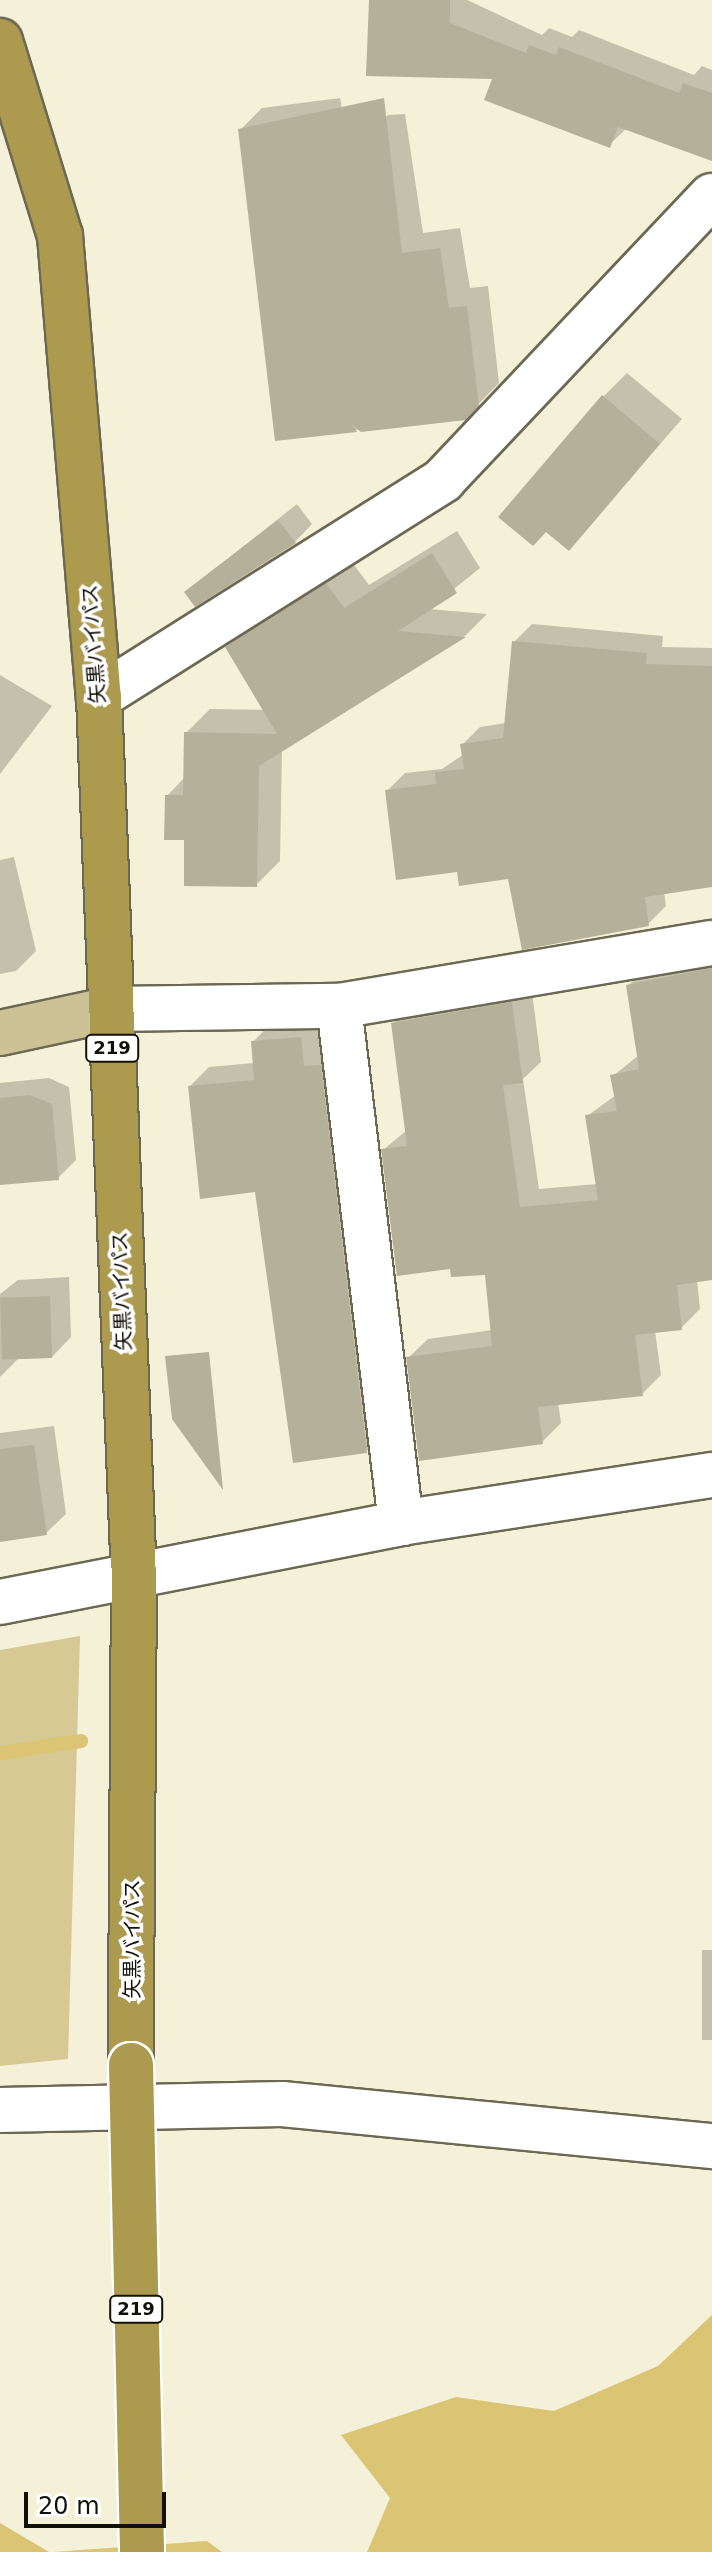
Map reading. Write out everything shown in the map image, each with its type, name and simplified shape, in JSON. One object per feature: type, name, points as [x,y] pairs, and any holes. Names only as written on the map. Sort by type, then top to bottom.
[{"type":"highway","name":"矢黒バイパス","points":[[0,41],[60,236],[99,697],[134,1579],[131,2065],[142,2552]]},
{"type":"main road","points":[[0,1033],[111,1009]]},
{"type":"street","points":[[99,697],[443,480],[712,196]]},
{"type":"street","points":[[111,1009],[339,1006],[712,943]]},
{"type":"street","points":[[339,1006],[401,1523]]},
{"type":"street","points":[[0,1602],[134,1579],[401,1523],[712,1475]]},
{"type":"street","points":[[0,2110],[282,2104],[712,2146]]},
{"type":"shaded area","points":[[80,1636],[68,2059],[0,2066],[0,1650]]},
{"type":"shaded area","points":[[712,2315],[712,2552],[367,2552],[390,2498],[341,2435],[456,2397],[554,2411],[658,2366]]},
{"type":"shaded area","points":[[0,2523],[49,2552],[0,2552]]},
{"type":"shaded area","points":[[207,2541],[222,2552],[53,2552]]},
{"type":"building","points":[[369,0],[450,0],[450,23],[526,53],[529,45],[556,55],[559,47],[679,93],[683,83],[712,93],[712,161],[618,127],[610,148],[484,100],[492,79],[366,76]]},
{"type":"building","points":[[384,98],[402,253],[440,248],[449,308],[467,306],[479,406],[466,420],[361,432],[351,423],[357,432],[275,441],[238,129]]},
{"type":"building","points":[[602,395],[660,444],[569,551],[546,532],[533,546],[498,517]]},
{"type":"building","points":[[278,520],[296,543],[195,607],[184,592]]},
{"type":"building","points":[[432,553],[457,593],[398,631],[466,637],[259,766],[257,887],[184,886],[184,840],[164,840],[165,795],[183,795],[184,732],[277,734],[225,647],[326,583],[344,608]]},
{"type":"building","points":[[512,641],[647,653],[646,664],[712,666],[712,887],[645,897],[649,926],[522,950],[508,879],[459,886],[457,872],[396,880],[385,790],[436,784],[435,772],[464,769],[460,744],[503,738]]},
{"type":"building","points":[[712,968],[712,1280],[677,1285],[682,1330],[635,1335],[643,1396],[538,1407],[543,1444],[419,1461],[406,1357],[492,1346],[485,1275],[451,1277],[450,1269],[397,1276],[381,1149],[407,1146],[391,1023],[512,1002],[523,1083],[503,1085],[520,1207],[598,1200],[585,1115],[617,1111],[610,1075],[639,1069],[626,985]]},
{"type":"building","points":[[301,1037],[304,1066],[321,1065],[367,1453],[293,1463],[255,1192],[200,1199],[188,1086],[254,1080],[251,1041]]},
{"type":"building","points":[[30,1095],[52,1104],[59,1180],[0,1185],[0,1098]]},
{"type":"building","points":[[50,1296],[52,1358],[2,1360],[0,1298]]},
{"type":"building","points":[[209,1352],[223,1490],[172,1419],[165,1356]]},
{"type":"building","points":[[34,1445],[47,1535],[0,1542],[0,1449]]},
{"type":"waterway","points":[[0,1753],[81,1741]]}]
